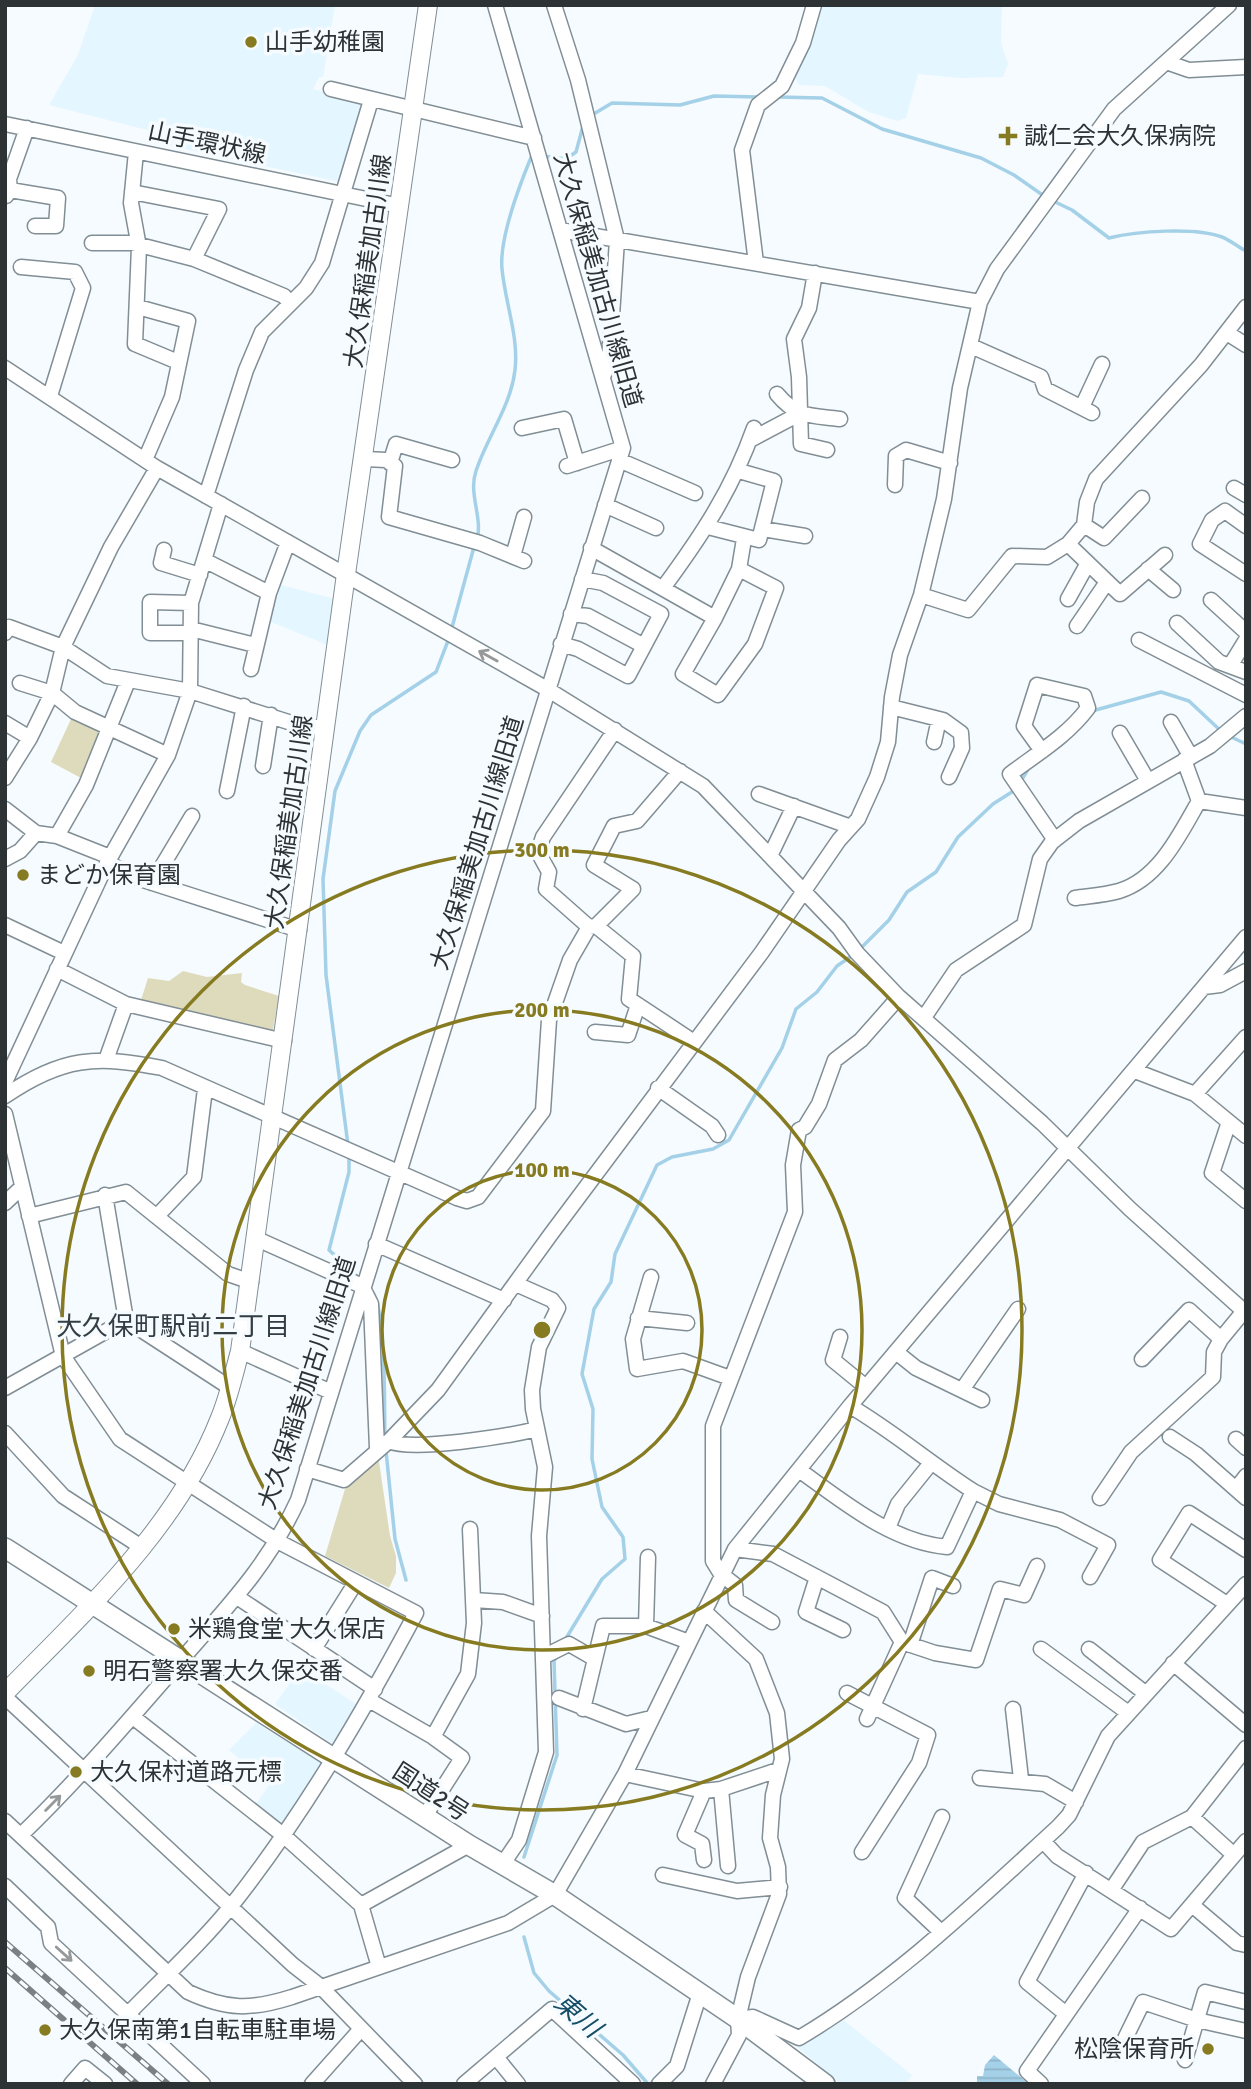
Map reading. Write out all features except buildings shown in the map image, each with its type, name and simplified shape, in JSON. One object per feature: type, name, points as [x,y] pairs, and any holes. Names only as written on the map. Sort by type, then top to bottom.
[{"type":"highway","name":"国道2号","points":[[6,1551],[469,1845],[555,1895],[738,2019],[825,2084]]},
{"type":"main road","name":"大久保稲美加古川線","points":[[5,1695],[143,1548],[187,1484],[220,1418],[240,1351],[274,1118],[346,574],[365,459],[428,5]]},
{"type":"street","name":"大久保稲美加古川線旧道","points":[[11,1830],[85,1772],[133,1717],[237,1597],[279,1542],[298,1500],[621,454],[603,377],[495,5]]},
{"type":"street","points":[[554,5],[578,80],[617,240],[609,361],[603,377]]},
{"type":"street","points":[[756,263],[742,150],[758,105],[782,86],[803,43],[814,5]]},
{"type":"street","points":[[307,1469],[344,1480],[438,1390],[851,827],[877,777],[888,742],[900,655],[921,595],[950,463],[960,388],[980,302],[997,269],[1114,109],[1229,5]]},
{"type":"street","points":[[1166,62],[1189,69],[1246,67]]},
{"type":"street","points":[[331,89],[534,138]]},
{"type":"street","points":[[206,496],[246,370],[262,332],[289,302],[306,288],[322,263],[371,100]]},
{"type":"street","name":"山手環状線","points":[[5,124],[400,205]]},
{"type":"street","points":[[27,128],[7,186],[58,198],[55,226],[35,226]]},
{"type":"street","points":[[136,152],[132,192],[139,247],[135,344],[178,362]]},
{"type":"street","points":[[132,192],[219,209],[194,259]]},
{"type":"street","points":[[560,230],[980,302]]},
{"type":"street","points":[[92,243],[131,243],[194,259],[284,296],[289,302]]},
{"type":"street","points":[[21,267],[75,272],[83,288],[50,396]]},
{"type":"street","points":[[815,273],[809,308],[794,339],[799,377],[801,444],[827,450]]},
{"type":"street","points":[[5,778],[30,738],[52,693],[64,647],[151,464],[172,397],[188,321],[138,307]]},
{"type":"street","points":[[921,595],[968,610],[1012,556],[1047,557],[1069,544],[1084,525],[1087,502],[1096,479],[1202,365],[1245,308]]},
{"type":"street","points":[[1227,333],[1246,345]]},
{"type":"street","points":[[971,346],[1041,377],[1045,389],[1087,410],[1102,364]]},
{"type":"street","points":[[5,368],[151,464],[346,574],[378,596],[547,690],[703,786],[839,928],[857,953],[899,997],[925,1016],[974,1065],[1042,1123],[1067,1150],[1245,1312],[1221,1339],[1214,1352],[1213,1377],[1131,1452],[1100,1498]]},
{"type":"street","points":[[776,394],[791,411],[840,419]]},
{"type":"street","points":[[663,588],[708,527],[739,471],[752,434],[799,414]]},
{"type":"street","points":[[522,428],[564,419],[572,465],[621,454],[695,493]]},
{"type":"street","points":[[390,463],[396,444],[452,460]]},
{"type":"street","points":[[895,485],[896,456],[906,450],[950,463]]},
{"type":"street","points":[[365,459],[395,466],[389,517],[476,542],[518,559],[524,517]]},
{"type":"street","points":[[708,527],[744,539],[758,540],[774,481],[739,471]]},
{"type":"street","points":[[1084,525],[1104,538],[1142,498]]},
{"type":"street","points":[[5,1082],[108,860],[168,755],[190,691],[191,603],[221,504]]},
{"type":"street","points":[[605,505],[656,527]]},
{"type":"street","points":[[1246,526],[1225,511],[1212,520],[1200,544],[1246,574]]},
{"type":"street","points":[[762,528],[804,536]]},
{"type":"street","points":[[739,569],[776,588],[755,644],[718,695],[683,674],[739,569],[744,539]]},
{"type":"street","points":[[251,669],[269,593],[288,542]]},
{"type":"street","points":[[1069,544],[1120,594],[1165,555]]},
{"type":"street","points":[[591,548],[715,618]]},
{"type":"street","points":[[164,550],[161,563],[200,575]]},
{"type":"street","points":[[204,560],[269,593]]},
{"type":"street","points":[[1069,599],[1088,563]]},
{"type":"street","points":[[1148,569],[1173,590]]},
{"type":"street","points":[[561,644],[578,649],[628,676],[661,614],[603,583],[582,579]]},
{"type":"street","points":[[1077,626],[1107,582]]},
{"type":"street","points":[[1211,600],[1246,632]]},
{"type":"street","points":[[191,603],[150,602],[150,633],[185,633],[191,629],[255,645]]},
{"type":"street","points":[[571,614],[588,616],[644,646]]},
{"type":"street","points":[[1177,623],[1219,662],[1246,672]]},
{"type":"street","points":[[5,633],[9,627],[64,647],[107,676],[190,691],[298,724],[326,728]]},
{"type":"street","points":[[1139,640],[1246,695]]},
{"type":"street","points":[[1230,666],[1246,640]]},
{"type":"street","points":[[57,836],[86,785],[128,681]]},
{"type":"street","points":[[20,683],[52,693],[75,712],[168,755]]},
{"type":"street","points":[[1042,751],[1024,726],[1037,685],[1084,696],[1088,708],[1073,728],[1042,751],[1010,774],[1055,840]]},
{"type":"street","points":[[227,791],[244,706]]},
{"type":"street","points":[[891,707],[939,719],[961,733],[962,748],[949,777]]},
{"type":"street","points":[[263,766],[271,715]]},
{"type":"street","points":[[925,1016],[956,970],[1024,925],[1040,859],[1055,840],[1079,821],[1188,759],[1234,728],[1246,716]]},
{"type":"street","points":[[934,742],[939,719]]},
{"type":"street","points":[[1075,898],[1121,891],[1148,874],[1173,847],[1199,801],[1188,759],[1171,722]]},
{"type":"street","points":[[5,723],[30,738]]},
{"type":"street","points":[[615,730],[543,837],[538,852],[549,872],[546,889],[633,956],[629,999],[694,1042]]},
{"type":"street","points":[[1120,733],[1148,781]]},
{"type":"street","points":[[5,1096],[34,1076],[73,1062],[117,1059],[162,1068],[457,1198],[467,1201],[478,1198],[543,1111],[549,1020],[570,960],[593,927],[633,890],[594,865],[614,826],[637,821],[680,771]]},
{"type":"street","points":[[759,794],[851,827]]},
{"type":"street","points":[[1199,801],[1246,808]]},
{"type":"street","points":[[770,856],[794,806]]},
{"type":"street","points":[[5,808],[36,833],[57,836],[152,883],[299,930]]},
{"type":"street","points":[[152,883],[192,816]]},
{"type":"street","points":[[5,859],[20,851],[36,833]]},
{"type":"street","points":[[5,925],[64,953]]},
{"type":"street","points":[[11,1830],[188,1992],[205,2000],[237,2007],[264,2006],[508,1923],[555,1895],[625,1774],[735,1549],[850,1406],[1246,937]]},
{"type":"street","points":[[57,969],[126,1004],[284,1041]]},
{"type":"street","points":[[1204,987],[1220,985],[1246,971]]},
{"type":"street","points":[[772,1622],[736,1600],[735,1585],[721,1574],[713,1561],[713,1426],[794,1212],[793,1165],[799,1130],[805,1127],[819,1104],[835,1060],[861,1040],[899,997]]},
{"type":"street","points":[[106,1060],[126,1004]]},
{"type":"street","points":[[595,1032],[628,1035],[638,1005]]},
{"type":"street","points":[[1195,1094],[1244,1042]]},
{"type":"street","points":[[1135,1071],[1195,1094],[1246,1136]]},
{"type":"street","points":[[658,1088],[712,1126],[718,1135]]},
{"type":"street","points":[[159,1215],[194,1177],[205,1089]]},
{"type":"street","points":[[5,1114],[63,1356],[120,1439],[279,1542],[416,1613],[372,1695],[283,1835],[230,1907],[129,2013]]},
{"type":"street","points":[[1230,1122],[1212,1173],[1246,1200]]},
{"type":"street","points":[[5,1203],[22,1187]]},
{"type":"street","points":[[29,1216],[105,1195],[126,1192],[159,1215],[228,1274],[251,1282]]},
{"type":"street","points":[[105,1195],[126,1320],[229,1387]]},
{"type":"street","points":[[257,1239],[362,1286],[371,1304],[383,1445]]},
{"type":"street","points":[[376,1244],[504,1300]]},
{"type":"street","points":[[651,1277],[633,1339],[637,1369],[683,1361],[730,1378]]},
{"type":"street","points":[[502,1865],[519,1840],[546,1752],[540,1536],[545,1467],[532,1390],[539,1347],[558,1308],[552,1300],[516,1284]]},
{"type":"street","points":[[962,1390],[1018,1309]]},
{"type":"street","points":[[1142,1359],[1189,1310],[1221,1339]]},
{"type":"street","points":[[638,1318],[687,1323]]},
{"type":"street","points":[[5,1388],[126,1320]]},
{"type":"street","points":[[840,1337],[833,1360],[866,1387]]},
{"type":"street","points":[[240,1351],[331,1392]]},
{"type":"street","points":[[896,1352],[916,1368],[982,1400]]},
{"type":"street","points":[[850,1406],[895,1433],[931,1463],[974,1491],[999,1504],[1060,1520],[1108,1545],[1090,1577]]},
{"type":"street","points":[[383,1445],[507,1436],[537,1429]]},
{"type":"street","points":[[5,1433],[63,1496],[143,1548]]},
{"type":"street","points":[[1170,1437],[1196,1454],[1241,1493],[1246,1476]]},
{"type":"street","points":[[888,1528],[898,1503],[931,1463]]},
{"type":"street","points":[[799,1470],[859,1512],[922,1544],[947,1547],[974,1491]]},
{"type":"street","points":[[1227,1604],[1160,1560],[1189,1513],[1246,1550]]},
{"type":"street","points":[[433,1737],[468,1674],[474,1600],[470,1529]]},
{"type":"street","points":[[735,1549],[773,1554],[883,1612],[906,1644],[976,1660],[1000,1589],[1024,1595],[1037,1566]]},
{"type":"street","points":[[646,1626],[648,1557]]},
{"type":"street","points":[[817,1577],[806,1612],[843,1630]]},
{"type":"street","points":[[870,1713],[906,1644],[932,1578],[953,1586]]},
{"type":"street","points":[[314,1648],[356,1582]]},
{"type":"street","points":[[738,2019],[753,2017],[799,2038],[837,2015],[907,1965],[940,1931],[1069,1815],[1108,1736],[1127,1712],[1244,1589]]},
{"type":"street","points":[[237,1597],[314,1648],[372,1695],[463,1758],[425,1816]]},
{"type":"street","points":[[474,1600],[503,1602],[542,1616]]},
{"type":"street","points":[[704,1611],[757,1659],[776,1713],[782,1759],[771,1811],[770,1838],[780,1887],[748,1977],[738,2019],[739,2035],[713,2084]]},
{"type":"street","points":[[583,1709],[603,1626],[646,1626],[689,1642]]},
{"type":"street","points":[[543,1657],[569,1644],[595,1659]]},
{"type":"street","points":[[1041,1649],[1127,1712]]},
{"type":"street","points":[[1089,1649],[1145,1693]]},
{"type":"street","points":[[1173,1663],[1246,1725]]},
{"type":"street","points":[[847,1693],[870,1713],[928,1735],[919,1763],[862,1852]]},
{"type":"street","points":[[5,1695],[230,1907],[320,1986],[415,2084]]},
{"type":"street","points":[[559,1698],[626,1724],[651,1718]]},
{"type":"street","points":[[1013,1709],[1021,1779]]},
{"type":"street","points":[[133,1717],[283,1835],[361,1905],[379,1967]]},
{"type":"street","points":[[1112,1889],[1143,1842],[1192,1817],[1246,1748]]},
{"type":"street","points":[[625,1774],[704,1791],[721,1789],[778,1770]]},
{"type":"street","points":[[980,1778],[1021,1779],[1045,1784],[1076,1802]]},
{"type":"street","points":[[721,1789],[728,1866]]},
{"type":"street","points":[[704,1791],[685,1835],[702,1844],[704,1860]]},
{"type":"street","points":[[940,1931],[905,1898],[942,1817]]},
{"type":"street","points":[[1192,1817],[1234,1855]]},
{"type":"street","points":[[1043,1841],[1057,1856],[1171,1929],[1246,1841]]},
{"type":"street","points":[[361,1905],[469,1845]]},
{"type":"street","points":[[1066,2014],[1027,1982],[1086,1873]]},
{"type":"street","points":[[663,1875],[737,1891],[780,1887]]},
{"type":"street","points":[[5,1886],[48,1927],[51,1943],[203,2084]]},
{"type":"street","points":[[1192,1905],[1243,1940]]},
{"type":"street","points":[[1041,2084],[1027,2071],[1140,1908]]},
{"type":"street","points":[[1185,2060],[1205,1992],[1246,2002]]},
{"type":"street","points":[[667,2081],[677,2066],[700,1993]]},
{"type":"street","points":[[1118,2053],[1143,2002],[1197,2020],[1246,2031]]},
{"type":"street","points":[[464,2084],[552,2009],[633,2084]]},
{"type":"street","points":[[312,2084],[361,2029]]},
{"type":"street","points":[[496,2057],[518,2084]]},
{"type":"street","points":[[71,2084],[88,2068],[105,2084]]},
{"type":"shaded area","points":[[95,5],[335,5],[323,77],[319,77],[313,89],[364,101],[340,182],[162,144],[151,131],[49,105],[78,55]]},
{"type":"shaded area","points":[[818,5],[1002,5],[1001,43],[1008,64],[1003,77],[960,78],[918,74],[906,118],[897,121],[867,111],[825,86],[799,85],[794,76]]},
{"type":"shaded area","points":[[281,585],[335,599],[330,646],[269,621]]},
{"type":"shaded area","points":[[72,717],[101,731],[83,779],[51,762]]},
{"type":"shaded area","points":[[183,971],[207,977],[242,973],[241,982],[245,985],[279,996],[273,1030],[268,1032],[141,1000],[148,978],[169,981]]},
{"type":"shaded area","points":[[378,1455],[390,1536],[396,1556],[396,1573],[389,1588],[325,1556],[345,1489]]},
{"type":"shaded area","points":[[301,1668],[362,1708],[337,1747],[275,1704]]},
{"type":"shaded area","points":[[256,1723],[324,1765],[281,1827],[253,1808],[270,1784],[229,1750]]},
{"type":"shaded area","points":[[842,2019],[912,2075],[906,2084],[841,2084],[797,2047]]},
{"type":"water","points":[[994,2055],[1029,2084],[977,2084],[977,2076],[983,2076],[985,2065]]},
{"type":"waterway","points":[[592,115],[612,103],[680,105],[714,96],[758,97]]},
{"type":"waterway","points":[[777,97],[822,98],[882,129],[981,158],[1014,175],[1044,196]]},
{"type":"waterway","points":[[543,156],[566,159],[576,152],[583,126]]},
{"type":"waterway","points":[[477,540],[478,523],[474,497],[476,471],[504,409],[515,370],[515,345],[502,269],[504,242],[516,196],[532,155],[535,155]]},
{"type":"waterway","points":[[1051,200],[1072,210],[1109,238],[1135,233],[1197,232],[1222,237],[1246,251]]},
{"type":"waterway","points":[[451,631],[474,547]]},
{"type":"waterway","points":[[348,1145],[326,975],[323,879],[335,791],[360,731],[371,715],[436,672],[449,638]]},
{"type":"waterway","points":[[1092,711],[1161,692],[1189,701],[1222,732]]},
{"type":"waterway","points":[[1229,736],[1246,744]]},
{"type":"waterway","points":[[1021,781],[1030,766]]},
{"type":"waterway","points":[[859,950],[889,920],[907,892],[936,872],[958,837],[993,804],[1015,790]]},
{"type":"waterway","points":[[565,1640],[602,1579],[625,1559],[623,1537],[602,1507],[592,1459],[593,1409],[582,1374],[594,1309],[611,1282],[615,1254],[657,1165],[672,1157],[713,1149],[729,1140],[782,1048],[796,1009],[817,992],[837,966],[853,955]]},
{"type":"waterway","points":[[349,1156],[349,1172],[329,1250],[360,1279]]},
{"type":"waterway","points":[[371,1290],[380,1317],[382,1337],[385,1440]]},
{"type":"waterway","points":[[386,1451],[395,1539],[406,1580]]},
{"type":"waterway","points":[[524,1857],[557,1755],[554,1661],[557,1656]]},
{"type":"waterway","name":"東川","points":[[524,1937],[534,1973],[549,1991],[623,2055],[648,2084]]},
{"type":"railway","points":[[5,1942],[168,2084]]},
{"type":"railway","points":[[5,1968],[137,2084]]},
{"type":"place","name":"山手幼稚園","points":[[251,42]]},
{"type":"place","name":"誠仁会大久保病院","points":[[1008,136]]},
{"type":"place","name":"まどか保育園","points":[[23,875]]},
{"type":"place","name":"米鶏食堂 大久保店","points":[[174,1629]]},
{"type":"place","name":"明石警察署大久保交番","points":[[89,1671]]},
{"type":"place","name":"大久保村道路元標","points":[[76,1772]]},
{"type":"place","name":"大久保南第1自転車駐車場","points":[[45,2030]]},
{"type":"place","name":"松陰保育所","points":[[1208,2049]]},
{"type":"district","name":"大久保町駅前二丁目","points":[[173,1326]]}]
